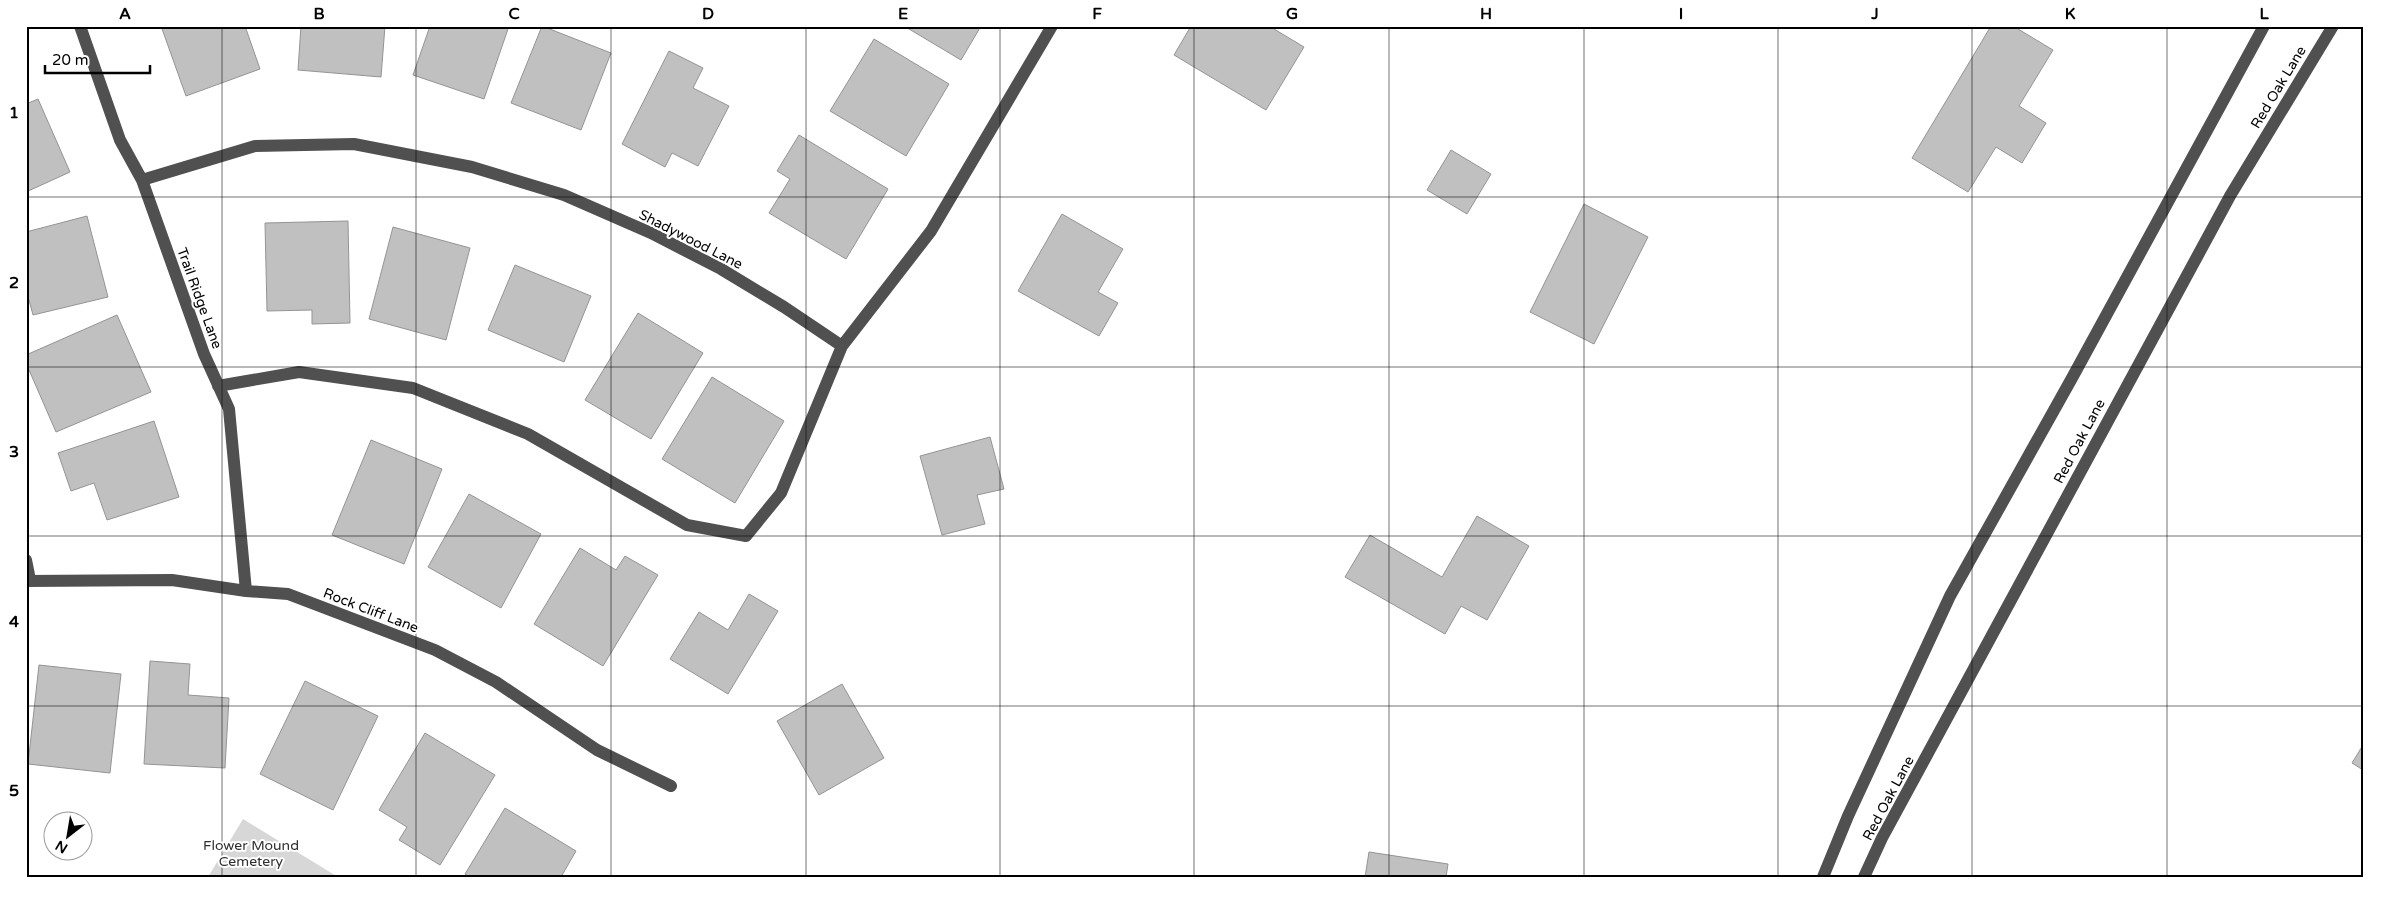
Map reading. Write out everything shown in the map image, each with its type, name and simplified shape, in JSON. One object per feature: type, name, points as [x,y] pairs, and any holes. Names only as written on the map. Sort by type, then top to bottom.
[{"type":"street","name":"Trail Ridge Lane","points":[[80,26],[120,140],[142,180],[204,354],[229,409],[246,591]]},
{"type":"street","points":[[218,386],[299,372],[414,388],[528,434],[687,526],[746,536],[781,492],[842,346],[931,231],[1052,26]]},
{"type":"street","name":"Red Oak Lane","points":[[1824,877],[1848,816],[1950,596],[2072,378],[2264,26]]},
{"type":"street","name":"Red Oak Lane","points":[[1864,877],[1882,838],[2197,255],[2230,196],[2333,26]]},
{"type":"street","name":"Shadywood Lane","points":[[142,180],[255,146],[354,144],[472,167],[564,195],[651,233],[721,269],[784,307],[842,346]]},
{"type":"street","points":[[26,560],[28,581]]},
{"type":"street","name":"Rock Cliff Lane","points":[[28,581],[172,580],[246,591],[288,594],[435,650],[496,682],[597,750],[671,786]]},
{"type":"green space","name":"Flower Mound Cemetery","points":[[243,819],[338,877],[208,877]]},
{"type":"building","points":[[161,26],[245,26],[260,69],[186,96]]},
{"type":"building","points":[[301,26],[385,26],[381,77],[298,70]]},
{"type":"building","points":[[430,26],[509,26],[484,99],[413,75]]},
{"type":"building","points":[[542,26],[611,53],[581,130],[511,103]]},
{"type":"building","points":[[904,26],[981,26],[961,60]]},
{"type":"building","points":[[1191,26],[1269,26],[1304,47],[1266,110],[1174,55]]},
{"type":"building","points":[[1991,26],[2013,26],[2053,50],[2019,106],[2046,123],[2022,163],[1996,147],[1968,192],[1912,158]]},
{"type":"building","points":[[874,39],[949,84],[906,156],[830,111]]},
{"type":"building","points":[[669,51],[703,68],[693,88],[729,106],[698,166],[672,153],[665,167],[622,144]]},
{"type":"building","points":[[38,99],[70,172],[26,192],[26,104]]},
{"type":"building","points":[[799,135],[888,189],[846,259],[769,213],[790,179],[777,171]]},
{"type":"building","points":[[1451,150],[1491,174],[1467,214],[1427,190]]},
{"type":"building","points":[[1584,204],[1648,237],[1594,344],[1530,312]]},
{"type":"building","points":[[1062,214],[1123,249],[1098,292],[1118,303],[1099,336],[1018,291]]},
{"type":"building","points":[[87,216],[108,297],[33,315],[26,289],[26,232]]},
{"type":"building","points":[[348,221],[350,323],[312,324],[312,310],[267,311],[265,223]]},
{"type":"building","points":[[393,227],[470,248],[446,340],[369,319]]},
{"type":"building","points":[[515,265],[591,296],[564,362],[488,330]]},
{"type":"building","points":[[638,313],[703,353],[651,439],[585,400]]},
{"type":"building","points":[[117,315],[151,392],[56,432],[26,363],[26,355]]},
{"type":"building","points":[[712,377],[784,421],[735,503],[662,459]]},
{"type":"building","points":[[154,421],[179,497],[107,520],[94,483],[71,491],[58,453]]},
{"type":"building","points":[[990,437],[1004,489],[977,495],[985,524],[942,535],[920,456]]},
{"type":"building","points":[[371,440],[442,469],[404,564],[332,535]]},
{"type":"building","points":[[469,494],[541,534],[501,608],[428,567]]},
{"type":"building","points":[[1477,516],[1529,546],[1487,620],[1461,606],[1445,634],[1345,577],[1370,535],[1442,577]]},
{"type":"building","points":[[580,548],[616,570],[625,556],[658,575],[603,666],[534,624]]},
{"type":"building","points":[[749,594],[778,611],[728,694],[670,659],[699,612],[728,630]]},
{"type":"building","points":[[150,661],[190,664],[188,695],[229,698],[225,768],[144,764]]},
{"type":"building","points":[[39,665],[121,674],[110,773],[28,764]]},
{"type":"building","points":[[305,681],[378,716],[333,810],[260,774]]},
{"type":"building","points":[[842,684],[884,758],[819,795],[777,721]]},
{"type":"building","points":[[425,733],[495,775],[440,865],[399,840],[407,827],[379,810]]},
{"type":"building","points":[[2363,745],[2363,770],[2352,763]]},
{"type":"building","points":[[505,808],[576,851],[561,877],[470,877],[465,874]]},
{"type":"building","points":[[1369,852],[1448,864],[1446,877],[1365,877]]}]
